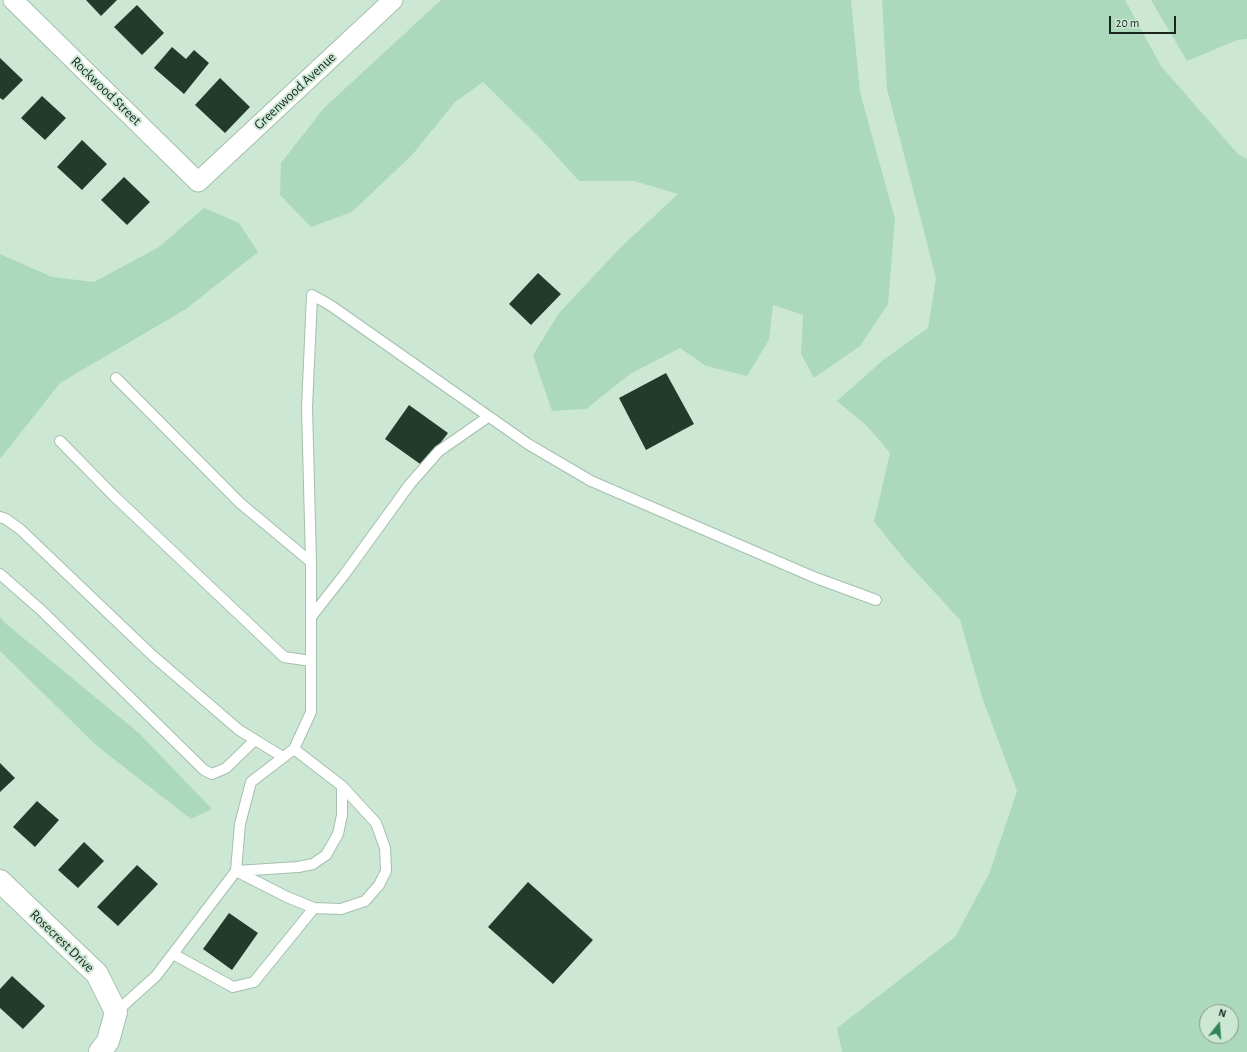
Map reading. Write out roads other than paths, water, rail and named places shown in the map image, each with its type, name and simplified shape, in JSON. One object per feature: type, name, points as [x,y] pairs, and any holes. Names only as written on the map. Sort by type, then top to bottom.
[{"type":"street","name":"Rockwood Street","points":[[13,0],[198,182]]},
{"type":"street","name":"Greenwood Avenue","points":[[198,182],[392,0]]},
{"type":"street","name":"Rosecrest Drive","points":[[0,881],[97,974],[116,1012]]},
{"type":"street","points":[[100,1052],[108,1041],[116,1012]]},
{"type":"lane","points":[[116,1012],[156,976],[236,871],[240,824],[251,782],[294,749],[311,712],[311,562],[307,407],[312,295],[330,304],[528,444],[591,481],[816,578],[876,600]]},
{"type":"lane","points":[[116,378],[240,503],[311,562]]},
{"type":"lane","points":[[311,617],[344,575],[410,484],[439,451],[488,417]]},
{"type":"lane","points":[[60,441],[114,496],[284,657],[311,661]]},
{"type":"lane","points":[[0,517],[6,518],[21,530],[153,656],[238,730],[283,757]]},
{"type":"lane","points":[[0,574],[41,610],[204,770],[212,774],[226,768],[256,740]]},
{"type":"lane","points":[[236,871],[287,897],[314,908],[341,909],[365,901],[379,885],[386,871],[384,848],[376,823],[342,786],[294,749]]},
{"type":"lane","points":[[236,871],[313,864],[326,855],[338,834],[342,815],[342,786]]},
{"type":"lane","points":[[173,954],[233,987],[254,982],[314,908]]}]
